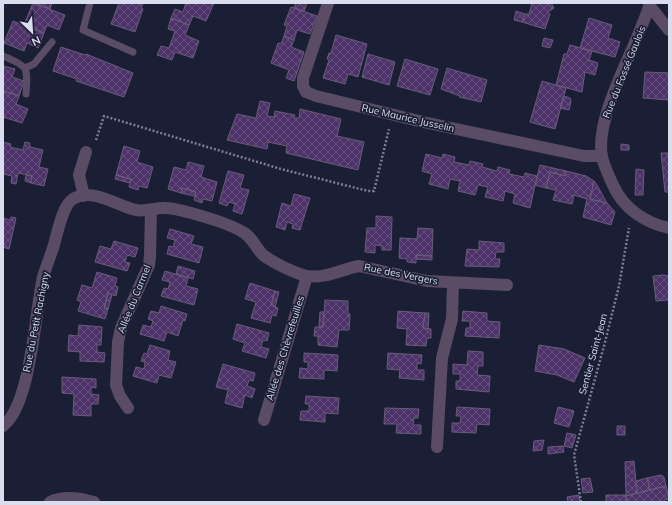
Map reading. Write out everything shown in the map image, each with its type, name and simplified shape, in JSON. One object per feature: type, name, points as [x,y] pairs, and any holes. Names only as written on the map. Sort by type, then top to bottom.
[{"type":"street","name":"Rue Maurice Jusselin","points":[[328,3],[303,78],[303,86],[306,92],[316,96],[392,114],[584,156],[602,156]]},
{"type":"street","points":[[649,4],[669,30]]},
{"type":"street","name":"Rue du Fossé Gaulois","points":[[649,4],[638,37],[604,120],[601,137],[602,156],[616,193],[631,210],[654,225],[669,228]]},
{"type":"street","points":[[81,196],[79,175],[86,152]]},
{"type":"street","name":"Rue des Vergers","points":[[81,196],[97,197],[137,210],[164,208],[177,209],[240,230],[250,237],[263,254],[275,262],[306,276],[335,274],[360,266],[427,281],[452,284],[507,285]]},
{"type":"street","name":"Rue du Petit Rachigny","points":[[3,426],[12,417],[15,411],[26,377],[43,277],[64,211],[67,204],[81,196]]},
{"type":"street","name":"Allée du Carmel","points":[[128,408],[120,396],[116,385],[118,342],[121,328],[149,265],[150,210]]},
{"type":"street","name":"Allée des Chèvrefeuilles","points":[[264,420],[306,276]]},
{"type":"street","points":[[437,447],[442,358],[452,319],[452,284]]},
{"type":"street","points":[[50,502],[78,497],[94,502]]},
{"type":"lane","points":[[90,3],[83,30],[133,52]]},
{"type":"lane","points":[[25,68],[34,64],[52,42]]},
{"type":"lane","points":[[3,56],[19,63],[25,68],[28,74],[26,94]]},
{"type":"path","points":[[86,152],[92,149],[104,116],[281,169],[368,192],[374,191],[392,114]]},
{"type":"path","name":"Sentier Saint-Jean","points":[[581,502],[574,455],[619,286],[631,210]]},
{"type":"building","points":[[33,3],[65,15],[59,30],[47,25],[44,33],[24,25]]},
{"type":"building","points":[[35,3],[52,3],[50,9]]},
{"type":"building","points":[[119,3],[143,3],[141,9],[143,9],[135,32],[111,24]]},
{"type":"building","points":[[186,3],[214,3],[206,21],[193,16],[189,25],[171,18],[175,9],[183,12]]},
{"type":"building","points":[[296,3],[307,3],[304,11],[294,8]]},
{"type":"building","points":[[532,3],[551,3],[554,8],[548,12],[550,14],[545,29],[522,22],[525,14],[529,14]]},
{"type":"building","points":[[291,7],[317,16],[310,34],[297,30],[294,40],[284,36],[287,26],[284,25]]},
{"type":"building","points":[[516,11],[525,14],[522,22],[514,20]]},
{"type":"building","points":[[171,18],[189,25],[185,35],[199,41],[193,58],[175,52],[172,60],[157,55],[161,46],[169,48],[175,31],[168,29]]},
{"type":"building","points":[[589,18],[612,25],[608,38],[620,42],[615,57],[580,48]]},
{"type":"building","points":[[13,21],[44,33],[38,48],[27,43],[24,51],[4,43]]},
{"type":"building","points":[[336,35],[367,44],[358,77],[348,74],[345,84],[323,78],[329,60],[327,59],[329,53],[331,53]]},
{"type":"building","points":[[284,36],[294,40],[291,47],[304,52],[294,81],[286,78],[289,70],[271,63],[278,43],[281,44]]},
{"type":"building","points":[[544,38],[553,40],[550,48],[542,46]]},
{"type":"building","points":[[570,45],[592,51],[589,60],[598,63],[595,75],[585,72],[582,92],[556,85],[564,54],[567,54]]},
{"type":"building","points":[[61,47],[85,55],[86,54],[133,73],[124,97],[76,81],[77,79],[53,71]]},
{"type":"building","points":[[368,54],[395,62],[389,85],[362,77]]},
{"type":"building","points":[[405,59],[438,69],[430,95],[397,86]]},
{"type":"building","points":[[3,66],[15,69],[12,77],[24,81],[19,96],[3,91]]},
{"type":"building","points":[[447,68],[487,80],[481,102],[459,97],[460,96],[441,89]]},
{"type":"building","points":[[645,72],[669,73],[669,100],[643,98]]},
{"type":"building","points":[[542,81],[566,88],[555,129],[530,122]]},
{"type":"building","points":[[3,91],[19,96],[16,104],[28,109],[22,123],[3,117]]},
{"type":"building","points":[[564,96],[570,98],[571,101],[569,110],[560,108]]},
{"type":"building","points":[[260,101],[270,103],[267,116],[274,117],[275,111],[295,115],[294,118],[299,118],[300,109],[341,119],[337,136],[364,142],[358,170],[286,153],[287,146],[268,142],[267,149],[227,140],[237,114],[256,118]]},
{"type":"building","points":[[3,142],[11,144],[10,147],[23,150],[25,142],[30,143],[30,147],[43,150],[39,167],[48,169],[44,186],[31,183],[32,176],[18,173],[16,184],[11,183],[12,176],[3,174]]},
{"type":"building","points":[[621,144],[629,145],[629,150],[621,150]]},
{"type":"building","points":[[124,146],[140,151],[137,162],[153,167],[147,188],[139,186],[138,190],[129,187],[131,179],[116,175]]},
{"type":"building","points":[[661,153],[669,153],[669,192],[665,192]]},
{"type":"building","points":[[426,154],[442,158],[443,154],[455,157],[454,162],[469,165],[470,161],[483,164],[482,167],[497,171],[498,167],[510,170],[509,174],[524,177],[525,173],[537,176],[530,208],[513,203],[515,194],[505,191],[503,201],[485,197],[488,187],[478,185],[475,195],[458,191],[460,181],[450,179],[448,189],[429,184],[432,174],[422,171]]},
{"type":"building","points":[[188,162],[204,166],[201,177],[217,182],[212,201],[203,199],[202,203],[194,200],[196,192],[182,188],[181,193],[168,189],[174,167],[186,170]]},
{"type":"building","points":[[540,165],[566,171],[565,176],[550,172],[546,188],[535,185]]},
{"type":"building","points":[[636,169],[644,170],[643,195],[635,195]]},
{"type":"building","points":[[228,171],[244,175],[240,188],[249,190],[242,214],[233,211],[235,204],[229,202],[227,206],[219,203]]},
{"type":"building","points":[[566,171],[586,176],[594,181],[590,199],[607,203],[615,212],[611,225],[583,217],[587,199],[574,195],[572,204],[553,200],[556,190],[546,188],[550,172],[565,176]]},
{"type":"building","points":[[26,175],[32,176],[31,183],[25,181]]},
{"type":"building","points":[[116,175],[131,179],[130,183],[115,179]]},
{"type":"building","points":[[594,181],[597,185],[607,203],[590,199]]},
{"type":"building","points":[[182,188],[196,192],[194,196],[181,193]]},
{"type":"building","points":[[294,194],[310,198],[300,230],[292,228],[293,224],[287,222],[285,230],[276,227],[282,203],[291,206]]},
{"type":"building","points":[[376,216],[392,217],[391,250],[382,250],[382,246],[375,245],[375,253],[365,252],[367,228],[376,228]]},
{"type":"building","points":[[11,217],[16,218],[9,249],[3,247],[3,218],[10,220]]},
{"type":"building","points":[[418,228],[433,229],[432,256],[416,255],[416,263],[407,262],[407,259],[399,258],[400,238],[417,239]]},
{"type":"building","points":[[170,229],[194,236],[191,244],[203,247],[199,263],[167,254],[169,246],[173,247],[175,240],[167,238]]},
{"type":"building","points":[[114,241],[138,248],[135,257],[127,255],[125,262],[130,263],[127,271],[95,262],[100,246],[111,249]]},
{"type":"building","points":[[479,241],[504,243],[504,252],[496,252],[495,259],[500,259],[499,267],[465,266],[467,249],[479,250]]},
{"type":"building","points":[[416,255],[432,256],[432,260],[416,259]]},
{"type":"building","points":[[178,266],[195,271],[193,279],[176,274]]},
{"type":"building","points":[[165,271],[188,278],[186,286],[198,289],[194,305],[161,296],[164,288],[168,289],[170,282],[162,280]]},
{"type":"building","points":[[97,272],[117,278],[115,286],[118,287],[116,296],[108,293],[104,308],[108,309],[105,319],[78,311],[81,302],[77,300],[82,285],[92,288]]},
{"type":"building","points":[[653,276],[669,276],[669,300],[656,301]]},
{"type":"building","points":[[250,283],[275,291],[271,305],[278,308],[276,316],[272,315],[270,323],[251,318],[256,302],[245,299]]},
{"type":"building","points":[[275,291],[279,292],[275,307],[271,305]]},
{"type":"building","points":[[108,293],[112,295],[108,309],[104,308]]},
{"type":"building","points":[[325,300],[348,301],[348,314],[350,314],[349,330],[339,330],[337,347],[318,345],[318,336],[314,336],[315,327],[323,327]]},
{"type":"building","points":[[161,306],[187,314],[185,321],[183,320],[178,336],[167,332],[164,341],[140,334],[143,325],[151,327],[153,321],[148,319],[151,311],[159,313]]},
{"type":"building","points":[[398,311],[425,313],[423,328],[431,329],[431,338],[427,338],[426,346],[406,345],[407,329],[397,328]]},
{"type":"building","points":[[463,311],[487,313],[487,321],[500,322],[499,338],[465,336],[466,328],[470,328],[470,321],[462,321]]},
{"type":"building","points":[[320,312],[324,312],[323,327],[319,327]]},
{"type":"building","points":[[425,313],[429,313],[428,329],[423,328]]},
{"type":"building","points":[[237,324],[269,333],[267,341],[263,340],[261,347],[269,349],[266,358],[242,351],[245,343],[233,339]]},
{"type":"building","points":[[79,325],[102,327],[101,345],[97,345],[97,352],[105,353],[104,362],[80,361],[80,352],[68,351],[69,335],[78,336]]},
{"type":"building","points":[[150,345],[170,351],[168,360],[176,362],[171,378],[159,375],[157,383],[133,376],[136,367],[144,369],[145,362],[141,361],[144,353],[147,354]]},
{"type":"building","points":[[539,345],[564,349],[585,358],[574,382],[557,375],[535,371]]},
{"type":"building","points":[[468,351],[483,352],[483,366],[478,366],[477,375],[490,376],[489,392],[456,389],[456,381],[460,381],[460,374],[453,374],[453,364],[467,365]]},
{"type":"building","points":[[304,353],[338,355],[337,371],[324,370],[324,379],[299,378],[300,368],[308,369],[308,362],[304,362]]},
{"type":"building","points":[[388,353],[422,355],[421,364],[417,363],[417,370],[424,370],[424,380],[399,378],[400,370],[387,369]]},
{"type":"building","points":[[223,364],[255,373],[253,381],[249,380],[247,386],[255,389],[252,398],[245,395],[242,408],[225,403],[228,390],[216,387]]},
{"type":"building","points":[[62,377],[96,379],[96,388],[91,387],[91,394],[99,395],[98,404],[91,404],[91,416],[73,415],[74,394],[62,393]]},
{"type":"building","points":[[306,396],[339,398],[338,414],[325,413],[325,422],[300,420],[301,411],[309,411],[309,404],[305,404]]},
{"type":"building","points":[[457,407],[490,409],[489,425],[477,424],[476,433],[452,432],[452,423],[460,423],[461,416],[456,416]]},
{"type":"building","points":[[558,407],[574,411],[569,427],[554,423]]},
{"type":"building","points":[[385,408],[419,409],[418,418],[414,418],[413,425],[421,425],[421,434],[396,433],[397,424],[384,424]]},
{"type":"building","points":[[617,426],[625,426],[625,435],[617,435]]},
{"type":"building","points":[[567,433],[576,435],[572,448],[564,446]]},
{"type":"building","points":[[544,440],[542,450],[533,451],[534,441]]},
{"type":"building","points":[[563,446],[564,452],[548,454],[548,447]]},
{"type":"building","points":[[634,461],[637,493],[626,496],[625,462]]},
{"type":"building","points":[[661,475],[664,477],[666,486],[650,490],[647,478]]},
{"type":"building","points":[[590,478],[593,492],[583,493],[581,479]]},
{"type":"building","points":[[647,478],[650,490],[637,493],[636,481]]},
{"type":"building","points":[[666,486],[669,499],[664,500],[664,502],[626,502],[626,496]]},
{"type":"building","points":[[579,495],[580,502],[568,502],[567,497]]},
{"type":"building","points":[[606,495],[626,495],[626,502],[606,502]]}]
